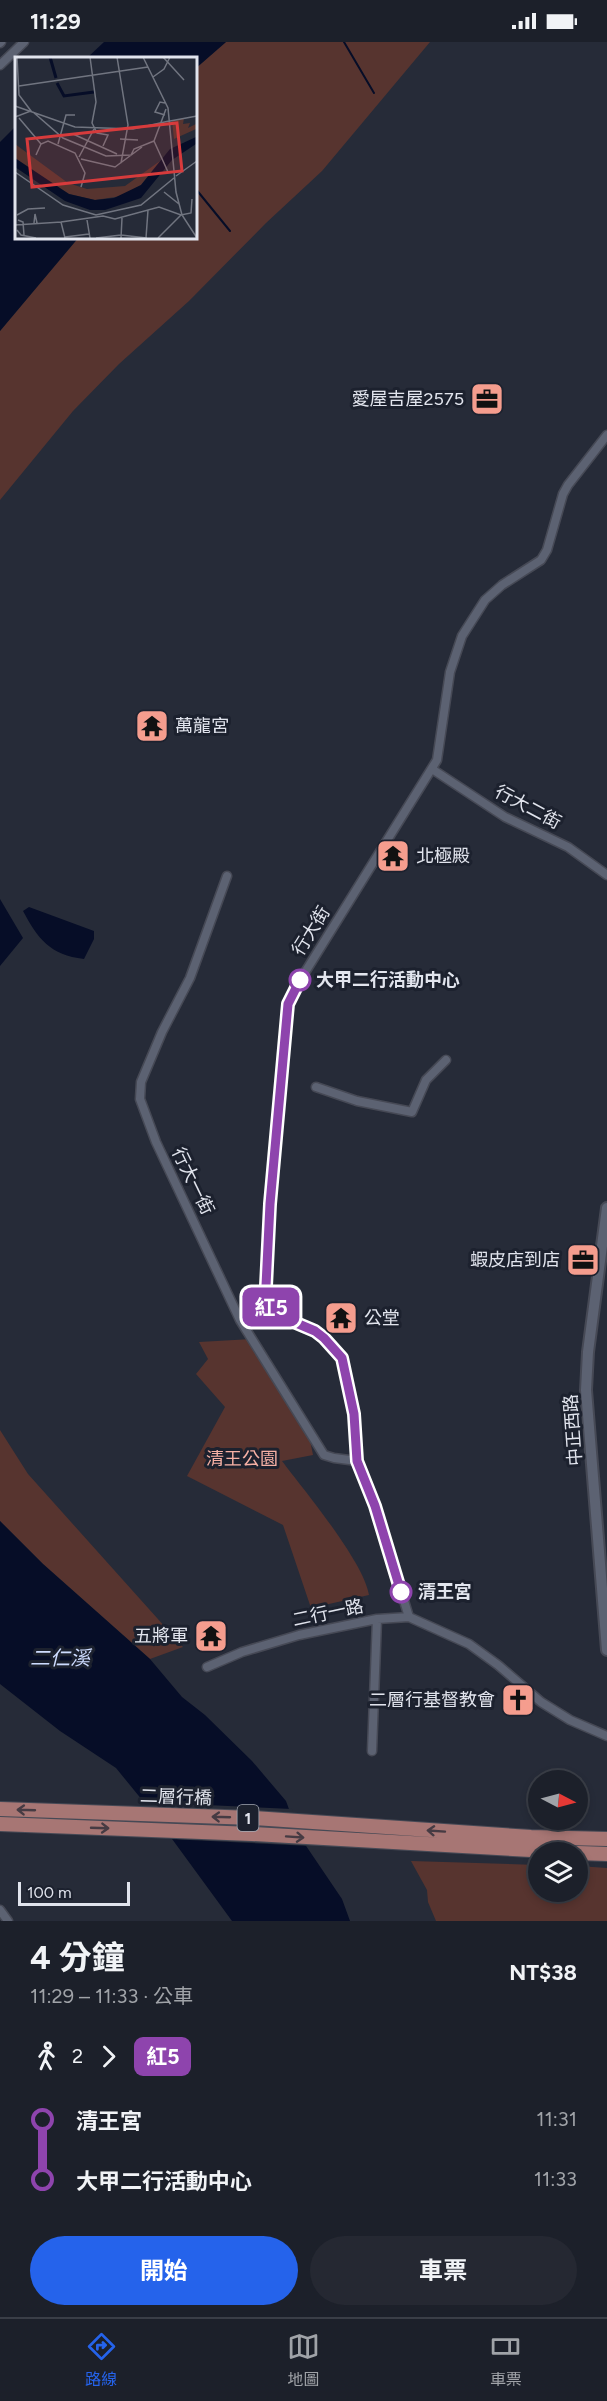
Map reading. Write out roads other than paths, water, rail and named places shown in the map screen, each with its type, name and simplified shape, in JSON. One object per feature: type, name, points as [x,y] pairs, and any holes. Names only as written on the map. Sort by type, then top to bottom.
[{"type":"main road","name":"二層行橋","points":[[0,1809],[253,1818],[495,1835],[607,1839]]},
{"type":"main road","name":"二層行橋","points":[[0,1824],[252,1834],[528,1850]]},
{"type":"main road","points":[[588,1853],[607,1854]]},
{"type":"street","points":[[0,65],[24,42]]},
{"type":"street","name":"行大街","points":[[409,1617],[375,1506],[357,1461],[354,1414],[342,1358],[315,1331],[282,1317],[269,1305],[266,1286],[269,1216],[288,1004],[432,769],[440,749],[450,672],[462,636],[485,600],[502,585],[541,560],[547,550],[563,494],[607,435]]},
{"type":"street","name":"行大二街","points":[[432,769],[505,817],[568,847],[607,874]]},
{"type":"street","name":"行大一街","points":[[227,876],[190,978],[162,1032],[141,1082],[140,1100],[156,1142],[240,1320],[257,1351],[324,1455],[357,1461]]},
{"type":"street","points":[[316,1087],[357,1101],[412,1112],[426,1080],[446,1060]]},
{"type":"street","name":"中正西路","points":[[607,1208],[588,1352],[586,1390],[607,1650]]},
{"type":"street","name":"二行一路","points":[[207,1667],[242,1652],[299,1635],[377,1619],[409,1617],[469,1644],[498,1665],[541,1702],[570,1720],[607,1736]]},
{"type":"street","points":[[372,1751],[377,1619]]},
{"type":"street","points":[[0,1910],[8,1921]]},
{"type":"water","points":[[104,42],[226,42],[196,68],[196,57],[88,57]]},
{"type":"water","points":[[15,127],[15,238],[78,238],[0,331],[0,142]]},
{"type":"water","points":[[0,899],[23,938],[0,966]]},
{"type":"water","points":[[29,907],[94,931],[94,939],[84,959],[62,954],[46,944],[34,930],[23,911]]},
{"type":"water","name":"二仁溪","points":[[0,1521],[43,1564],[150,1659],[182,1697],[205,1715],[252,1761],[286,1801],[298,1834],[342,1899],[350,1921],[232,1921],[156,1817],[116,1768],[60,1731],[0,1684]]},
{"type":"waterway","points":[[344,42],[374,93]]},
{"type":"waterway","points":[[196,189],[230,231]]},
{"type":"place","name":"愛屋吉屋2575","points":[[487,399]]},
{"type":"place","name":"萬龍宮","points":[[152,726]]},
{"type":"place","name":"北極殿","points":[[393,856]]},
{"type":"place","name":"大甲二行活動中心","points":[[300,980]]},
{"type":"place","name":"蝦皮店到店","points":[[583,1260]]},
{"type":"place","name":"公堂","points":[[341,1318]]},
{"type":"place","name":"清王宮","points":[[401,1592]]},
{"type":"place","name":"五將軍","points":[[211,1636]]},
{"type":"place","name":"二層行基督教會","points":[[518,1700]]},
{"type":"park label","name":"清王公園","points":[[242,1459]]}]
